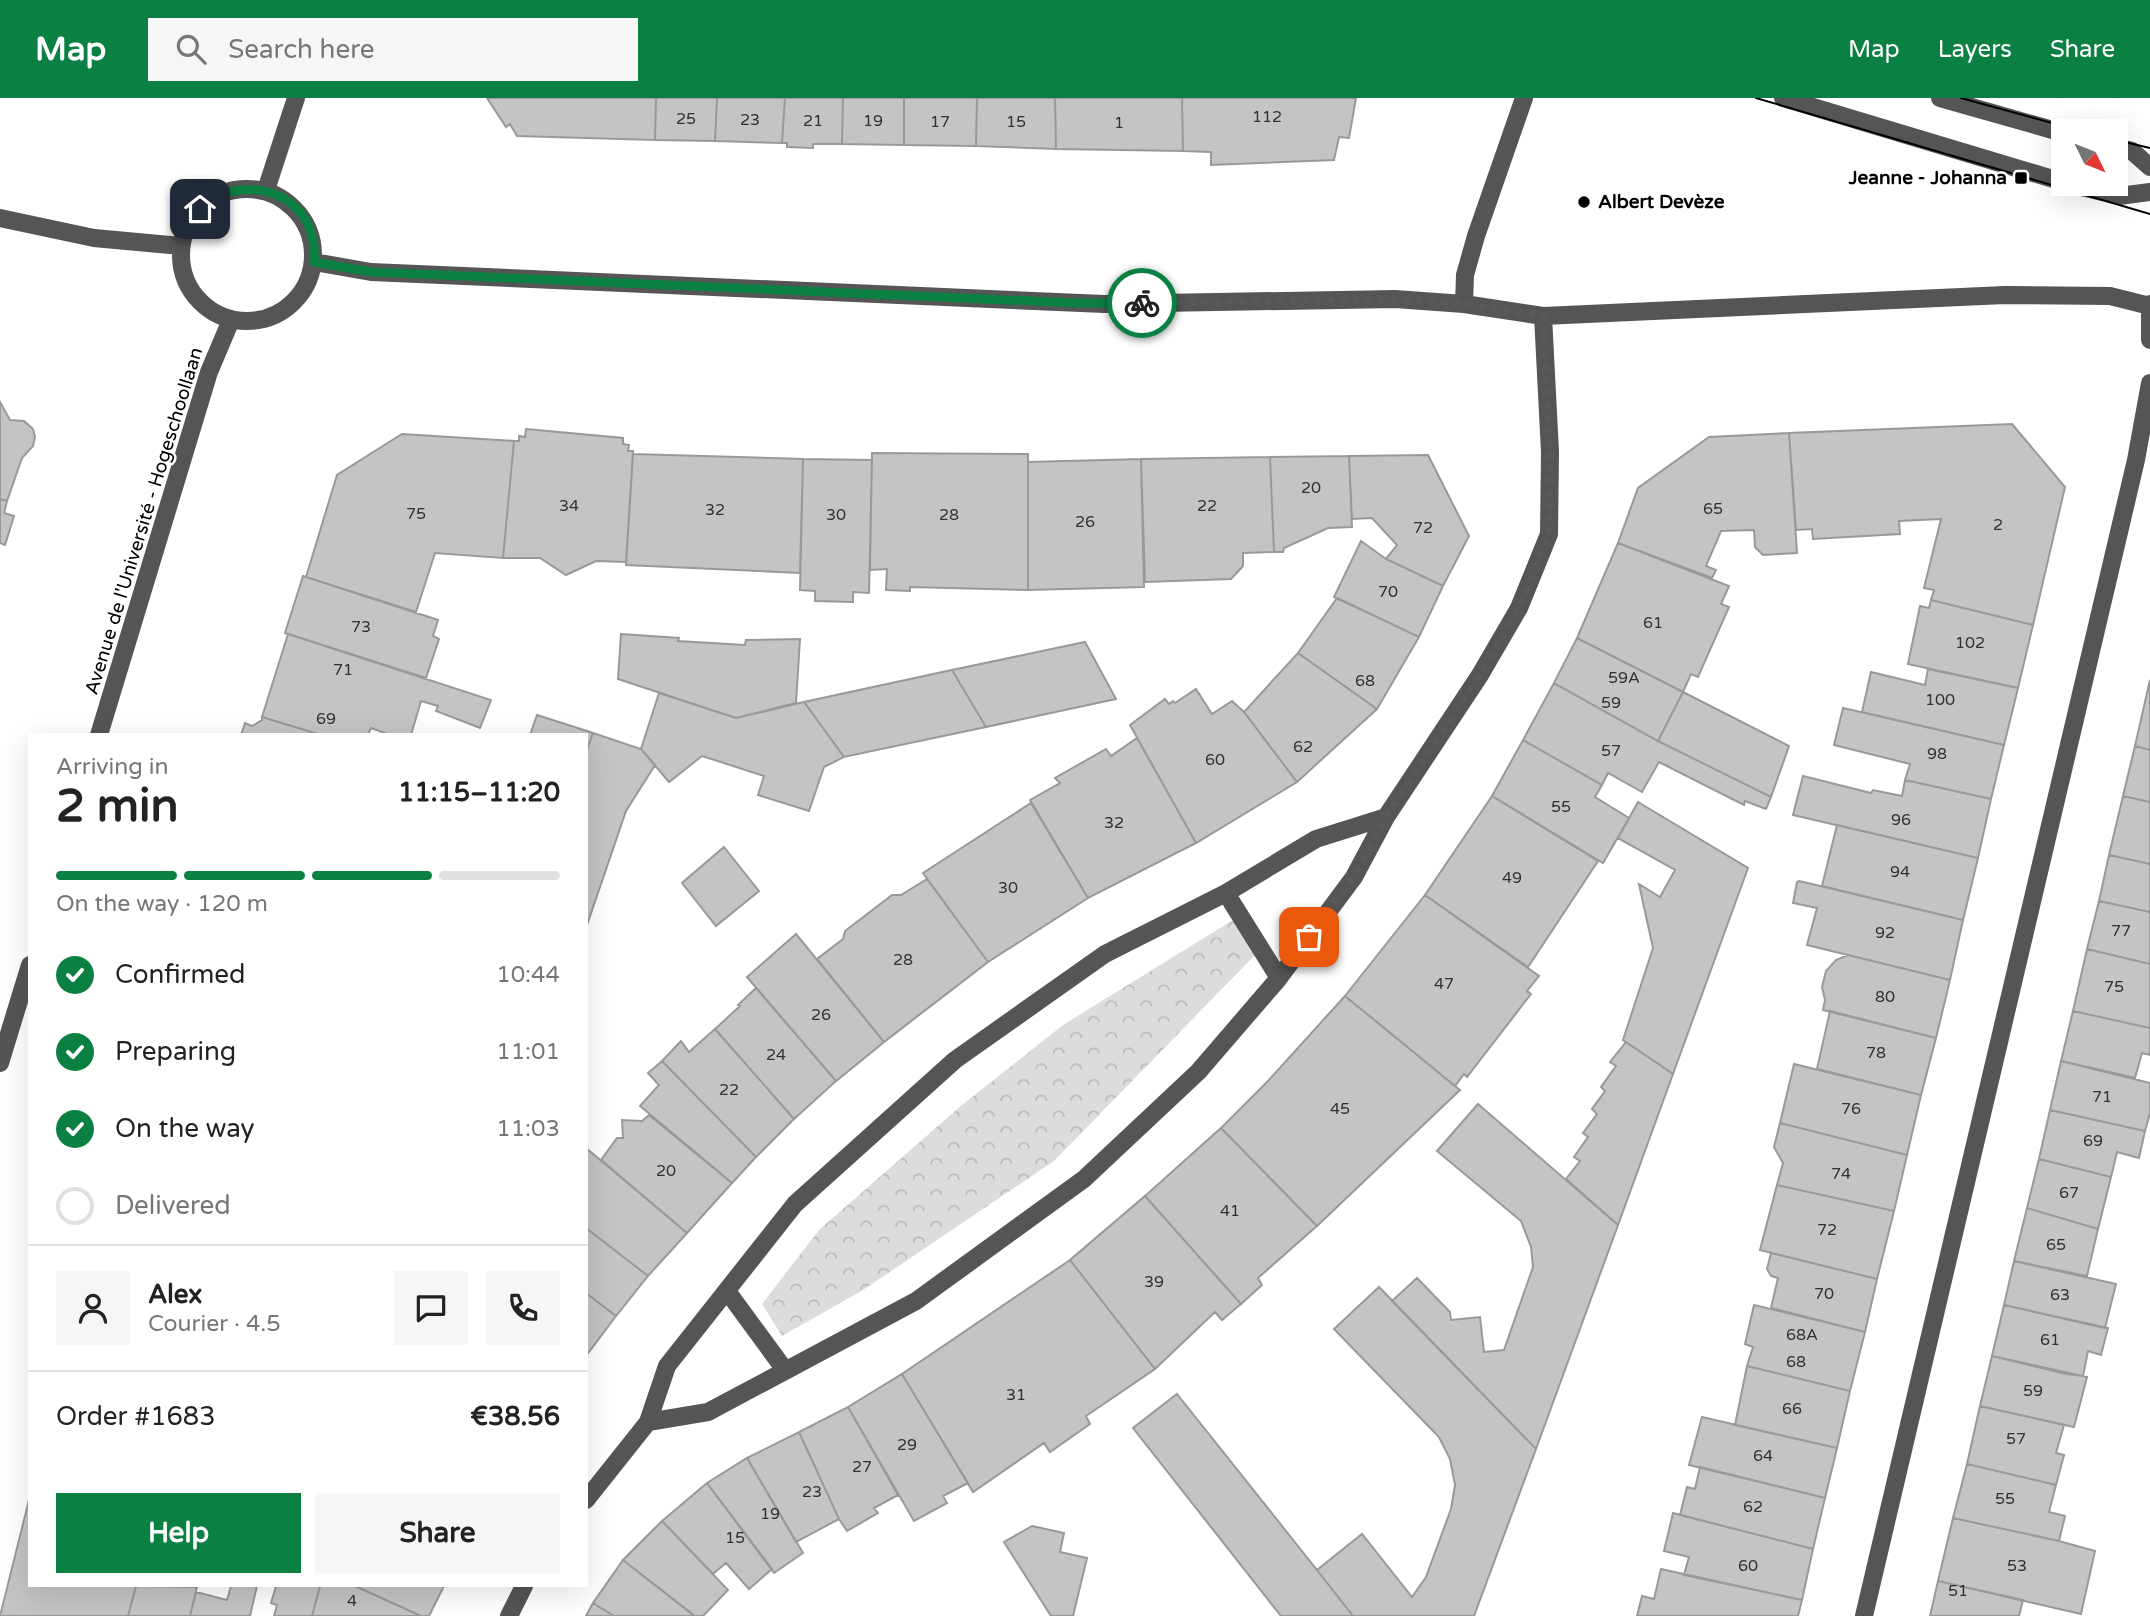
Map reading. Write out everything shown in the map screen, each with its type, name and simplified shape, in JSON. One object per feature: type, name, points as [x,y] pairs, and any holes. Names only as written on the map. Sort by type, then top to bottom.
[{"type":"street","points":[[266,190],[296,98]]},
{"type":"street","points":[[1464,304],[1465,275],[1476,236],[1524,98]]},
{"type":"street","points":[[1783,98],[2051,178]]},
{"type":"street","points":[[1940,98],[2051,130]]},
{"type":"street","points":[[2128,150],[2150,167]]},
{"type":"street","points":[[237,189],[266,190],[287,200],[303,217],[313,239],[314,262],[305,289],[285,310],[259,321],[231,320],[213,313],[192,292],[181,266],[181,246],[190,220],[211,199],[237,189]]},
{"type":"street","points":[[2128,195],[2150,192]]},
{"type":"street","points":[[0,218],[94,239],[181,246]]},
{"type":"street","points":[[314,262],[371,272],[1104,304],[1395,299],[1464,304],[1543,316],[2005,295],[2109,296],[2150,305],[2150,340]]},
{"type":"street","points":[[648,1422],[708,1412],[916,1301],[1084,1179],[1198,1072],[1279,978],[1354,877],[1386,817],[1480,675],[1512,619],[1549,534],[1550,452],[1543,316]]},
{"type":"street","name":"Avenue de l'Université - Hogeschoollaan","points":[[100,733],[209,372],[231,320]]},
{"type":"street","points":[[1864,1616],[2130,487],[2150,383]]},
{"type":"street","points":[[588,1497],[648,1422],[667,1366],[795,1204],[955,1060],[1105,954],[1226,893],[1316,839],[1386,817]]},
{"type":"street","points":[[1226,893],[1279,978]]},
{"type":"street","points":[[0,1063],[28,971]]},
{"type":"street","points":[[727,1291],[785,1370]]},
{"type":"street","points":[[509,1616],[524,1587]]},
{"type":"green space","points":[[1233,920],[1256,954],[1054,1161],[863,1290],[782,1336],[762,1304],[819,1230],[962,1105],[1063,1025]]},
{"type":"building","points":[[487,98],[656,98],[655,140],[517,136],[510,124],[506,127]]},
{"type":"building","points":[[656,98],[717,98],[715,141],[655,140]]},
{"type":"building","points":[[717,98],[785,98],[782,143],[715,141]]},
{"type":"building","points":[[785,98],[843,98],[842,144],[813,144],[813,148],[787,147],[787,143],[782,143]]},
{"type":"building","points":[[843,98],[904,98],[904,145],[842,144]]},
{"type":"building","points":[[904,98],[977,98],[976,146],[904,145]]},
{"type":"building","points":[[977,98],[1055,98],[1056,149],[976,146]]},
{"type":"building","points":[[1055,98],[1182,98],[1183,151],[1056,149]]},
{"type":"building","points":[[1182,98],[1356,98],[1349,138],[1339,137],[1334,160],[1211,165],[1211,152],[1183,151]]},
{"type":"building","points":[[0,402],[10,420],[24,421],[33,429],[35,437],[33,446],[22,458],[7,501],[0,499]]},
{"type":"building","points":[[2012,424],[2065,487],[2033,625],[1931,600],[1934,590],[1924,588],[1941,519],[1899,521],[1900,534],[1813,539],[1812,529],[1796,530],[1789,433]]},
{"type":"building","points":[[526,429],[623,438],[623,444],[629,445],[628,451],[633,451],[626,562],[596,561],[566,575],[540,558],[503,558],[514,441],[519,441],[519,436],[525,437]]},
{"type":"building","points":[[1789,433],[1797,553],[1763,555],[1755,547],[1754,530],[1721,531],[1706,566],[1716,570],[1712,578],[1618,543],[1638,488],[1709,437]]},
{"type":"building","points":[[402,434],[514,441],[503,558],[435,553],[416,612],[306,577],[337,475]]},
{"type":"building","points":[[872,453],[1028,454],[1028,590],[910,587],[910,591],[886,590],[887,569],[870,570]]},
{"type":"building","points":[[633,454],[803,459],[800,573],[626,565]]},
{"type":"building","points":[[1428,455],[1469,536],[1443,586],[1386,559],[1397,545],[1372,518],[1352,519],[1349,456]]},
{"type":"building","points":[[1349,456],[1352,527],[1328,528],[1284,548],[1283,552],[1274,552],[1270,457]]},
{"type":"building","points":[[1270,457],[1274,552],[1243,553],[1243,566],[1231,579],[1145,582],[1141,459]]},
{"type":"building","points":[[803,459],[872,460],[869,593],[853,592],[853,602],[815,601],[815,591],[800,590]]},
{"type":"building","points":[[1141,459],[1144,587],[1028,590],[1028,462]]},
{"type":"building","points":[[0,499],[7,501],[4,513],[14,516],[5,545],[0,543]]},
{"type":"building","points":[[1361,541],[1386,559],[1443,586],[1419,637],[1334,597]]},
{"type":"building","points":[[1618,543],[1729,586],[1721,604],[1729,607],[1698,677],[1691,674],[1683,692],[1577,638]]},
{"type":"building","points":[[303,576],[438,620],[433,636],[439,639],[426,678],[285,633]]},
{"type":"building","points":[[1337,598],[1419,637],[1377,709],[1298,653]]},
{"type":"building","points":[[1931,600],[2033,625],[2018,688],[1908,664],[1920,606],[1929,608]]},
{"type":"building","points":[[288,634],[491,700],[480,728],[436,711],[438,706],[421,701],[412,733],[385,733],[371,728],[369,733],[314,733],[262,717]]},
{"type":"building","points":[[621,634],[745,645],[746,640],[800,639],[796,703],[736,718],[618,679]]},
{"type":"building","points":[[1577,638],[1683,692],[1658,741],[1554,683]]},
{"type":"building","points":[[1085,642],[1116,699],[986,727],[952,670]]},
{"type":"building","points":[[1298,653],[1377,709],[1297,782],[1244,712]]},
{"type":"building","points":[[1928,669],[2018,688],[2004,745],[1862,712],[1871,672],[1925,685]]},
{"type":"building","points":[[952,670],[986,727],[844,757],[804,702]]},
{"type":"building","points":[[2150,680],[2150,750],[2135,746]]},
{"type":"building","points":[[1554,683],[1658,741],[1771,797],[1766,809],[1745,801],[1744,805],[1659,762],[1642,792],[1608,773],[1602,785],[1523,740]]},
{"type":"building","points":[[1196,689],[1212,714],[1232,701],[1244,712],[1297,782],[1196,843],[1130,725],[1165,699],[1169,704],[1173,701],[1175,703]]},
{"type":"building","points":[[1683,692],[1789,746],[1771,797],[1658,741]]},
{"type":"building","points":[[659,693],[736,718],[804,702],[844,757],[824,767],[809,811],[758,795],[764,776],[702,756],[669,782],[641,749]]},
{"type":"building","points":[[1843,708],[2004,745],[1991,799],[1905,780],[1910,764],[1834,745]]},
{"type":"building","points":[[537,715],[593,733],[588,747],[588,733],[531,733]]},
{"type":"building","points":[[262,717],[314,733],[242,733],[245,723],[252,726],[262,720]]},
{"type":"building","points":[[593,733],[641,749],[655,765],[626,811],[588,922],[588,747]]},
{"type":"building","points":[[1137,738],[1196,843],[1088,898],[1030,800],[1060,783],[1055,778],[1106,749],[1111,756]]},
{"type":"building","points":[[1523,740],[1602,785],[1595,797],[1629,818],[1603,863],[1492,796]]},
{"type":"building","points":[[2135,746],[2150,750],[2150,802],[2123,796]]},
{"type":"building","points":[[1803,776],[1871,793],[1873,790],[1902,796],[1905,780],[1991,799],[1978,858],[1793,815]]},
{"type":"building","points":[[1492,796],[1598,861],[1528,967],[1425,895]]},
{"type":"building","points":[[2123,796],[2150,802],[2150,864],[2109,855]]},
{"type":"building","points":[[1638,802],[1748,868],[1673,1074],[1623,1040],[1653,948],[1639,884],[1660,897],[1675,870],[1618,838]]},
{"type":"building","points":[[1031,803],[1088,898],[988,962],[923,873]]},
{"type":"building","points":[[1837,825],[1978,858],[1963,920],[1822,886]]},
{"type":"building","points":[[724,847],[759,891],[716,926],[682,883]]},
{"type":"building","points":[[2109,855],[2150,864],[2150,912],[2099,901]]},
{"type":"building","points":[[927,879],[988,962],[884,1042],[817,959],[843,939],[845,931],[892,895],[901,895]]},
{"type":"building","points":[[1799,881],[1963,920],[1950,980],[1807,945],[1817,908],[1793,903]]},
{"type":"building","points":[[1425,895],[1539,976],[1527,991],[1531,994],[1467,1077],[1464,1074],[1455,1086],[1345,996]]},
{"type":"building","points":[[2099,901],[2150,912],[2150,964],[2087,949]]},
{"type":"building","points":[[796,934],[884,1042],[836,1081],[747,977]]},
{"type":"building","points":[[2087,949],[2150,964],[2150,1028],[2073,1011]]},
{"type":"building","points":[[1848,955],[1950,980],[1936,1038],[1823,1010],[1825,1000],[1822,987],[1826,971],[1836,960]]},
{"type":"building","points":[[756,988],[836,1081],[794,1119],[715,1029]]},
{"type":"building","points":[[1345,996],[1460,1090],[1317,1226],[1221,1128]]},
{"type":"building","points":[[1830,1011],[1936,1038],[1921,1095],[1817,1069]]},
{"type":"building","points":[[2073,1011],[2150,1028],[2150,1055],[2142,1053],[2135,1078],[2061,1061]]},
{"type":"building","points":[[715,1029],[794,1119],[756,1157],[662,1061],[681,1041],[689,1052]]},
{"type":"building","points":[[1626,1042],[1673,1074],[1618,1225],[1566,1179],[1580,1161],[1574,1157],[1588,1137],[1583,1133],[1597,1114],[1592,1109],[1605,1091],[1601,1087],[1616,1066],[1610,1062]]},
{"type":"building","points":[[662,1061],[756,1157],[732,1183],[640,1106],[659,1085],[648,1073]]},
{"type":"building","points":[[2061,1061],[2150,1083],[2150,1113],[2145,1131],[2050,1110]]},
{"type":"building","points":[[1794,1064],[1921,1095],[1907,1155],[1780,1123]]},
{"type":"building","points":[[1478,1104],[1618,1225],[1536,1449],[1392,1301],[1417,1278],[1450,1312],[1451,1320],[1480,1317],[1484,1352],[1504,1350],[1533,1267],[1531,1247],[1521,1221],[1437,1151]]},
{"type":"building","points":[[2050,1110],[2145,1131],[2139,1158],[2117,1152],[2111,1177],[2039,1159]]},
{"type":"building","points":[[649,1115],[732,1183],[687,1233],[601,1160],[617,1138],[623,1138],[622,1120],[642,1121]]},
{"type":"building","points":[[1780,1123],[1907,1155],[1894,1211],[1777,1185],[1783,1163],[1774,1147]]},
{"type":"building","points":[[1221,1128],[1317,1226],[1258,1278],[1262,1285],[1241,1304],[1145,1196]]},
{"type":"building","points":[[588,1150],[687,1233],[648,1276],[588,1230]]},
{"type":"building","points":[[2039,1159],[2111,1177],[2098,1229],[2027,1208]]},
{"type":"building","points":[[1777,1185],[1894,1211],[1877,1279],[1760,1250]]},
{"type":"building","points":[[1145,1196],[1241,1304],[1222,1320],[1215,1312],[1155,1369],[1070,1260]]},
{"type":"building","points":[[2027,1208],[2098,1229],[2087,1276],[2014,1261]]},
{"type":"building","points":[[588,1230],[648,1276],[616,1316],[588,1295]]},
{"type":"building","points":[[1771,1253],[1877,1279],[1865,1332],[1771,1308],[1778,1278],[1771,1276],[1767,1269]]},
{"type":"building","points":[[1070,1260],[1155,1369],[1086,1416],[1090,1424],[1050,1452],[1044,1443],[973,1492],[902,1374]]},
{"type":"building","points":[[2014,1261],[2116,1284],[2105,1328],[2004,1305]]},
{"type":"building","points":[[1379,1287],[1536,1449],[1474,1616],[1353,1616],[1317,1570],[1362,1534],[1412,1597],[1426,1577],[1451,1509],[1455,1485],[1450,1459],[1439,1437],[1334,1329]]},
{"type":"building","points":[[588,1295],[616,1316],[588,1353]]},
{"type":"building","points":[[1754,1305],[1865,1332],[1850,1391],[1747,1366],[1753,1347],[1745,1344]]},
{"type":"building","points":[[2004,1305],[2108,1328],[2101,1355],[2088,1351],[2083,1376],[1992,1356]]},
{"type":"building","points":[[1992,1356],[2087,1377],[2074,1427],[1980,1406]]},
{"type":"building","points":[[1747,1366],[1850,1391],[1837,1448],[1735,1425]]},
{"type":"building","points":[[902,1374],[968,1483],[943,1496],[947,1503],[914,1521],[848,1407]]},
{"type":"building","points":[[1177,1394],[1353,1616],[1281,1616],[1133,1428]]},
{"type":"building","points":[[1980,1406],[2064,1425],[2056,1453],[2064,1455],[2056,1485],[1967,1464]]},
{"type":"building","points":[[848,1407],[898,1495],[874,1508],[878,1513],[847,1531],[799,1432]]},
{"type":"building","points":[[1702,1417],[1837,1448],[1825,1498],[1689,1465]]},
{"type":"building","points":[[799,1432],[839,1519],[796,1542],[747,1458]]},
{"type":"building","points":[[747,1458],[803,1553],[774,1573],[707,1483]]},
{"type":"building","points":[[1967,1464],[2056,1485],[2049,1512],[2065,1516],[2059,1541],[1953,1518]]},
{"type":"building","points":[[1700,1467],[1825,1498],[1813,1549],[1680,1515],[1687,1487],[1695,1489]]},
{"type":"building","points":[[707,1483],[772,1569],[749,1589],[726,1563],[713,1574],[662,1521]]},
{"type":"building","points":[[28,1504],[28,1587],[136,1587],[128,1616],[0,1616]]},
{"type":"building","points":[[1673,1513],[1813,1549],[1802,1600],[1684,1575],[1689,1557],[1664,1551]]},
{"type":"building","points":[[1953,1518],[2095,1551],[2081,1614],[1938,1581]]},
{"type":"building","points":[[662,1521],[728,1590],[703,1616],[695,1616],[623,1560]]},
{"type":"building","points":[[1032,1526],[1064,1533],[1060,1552],[1087,1558],[1073,1616],[1051,1616],[1004,1542]]},
{"type":"building","points":[[623,1560],[693,1616],[614,1616],[593,1603]]},
{"type":"building","points":[[1661,1569],[1802,1600],[1798,1616],[1637,1616],[1642,1596],[1654,1599]]},
{"type":"building","points":[[1938,1581],[2023,1600],[2019,1616],[1930,1616]]},
{"type":"building","points":[[136,1587],[197,1587],[190,1616],[128,1616]]},
{"type":"building","points":[[231,1587],[257,1587],[250,1616],[190,1616],[196,1592],[227,1600]]},
{"type":"building","points":[[276,1587],[320,1587],[312,1616],[274,1616],[277,1605],[271,1603]]},
{"type":"building","points":[[320,1587],[357,1587],[421,1616],[312,1616]]},
{"type":"building","points":[[357,1587],[444,1587],[429,1616],[421,1616]]},
{"type":"building","points":[[593,1603],[614,1616],[586,1616]]},
{"type":"tram line","points":[[1756,98],[2150,214]]},
{"type":"tram line","points":[[1961,98],[2051,123]]},
{"type":"tram line","points":[[2128,143],[2150,148]]},
{"type":"way so far","points":[[1142,303],[1395,299],[1464,304],[1543,316],[1550,452],[1549,534],[1519,608],[1480,675],[1386,817],[1354,877],[1309,937]]},
{"type":"place","name":"Jeanne - Johanna","points":[[2021,178]]},
{"type":"place","name":"Albert Devèze","points":[[1584,202]]},
{"type":"route","points":[[200,209],[211,199],[237,189],[266,190],[287,200],[303,217],[313,239],[314,262],[371,272],[1076,303],[1142,303]]}]
